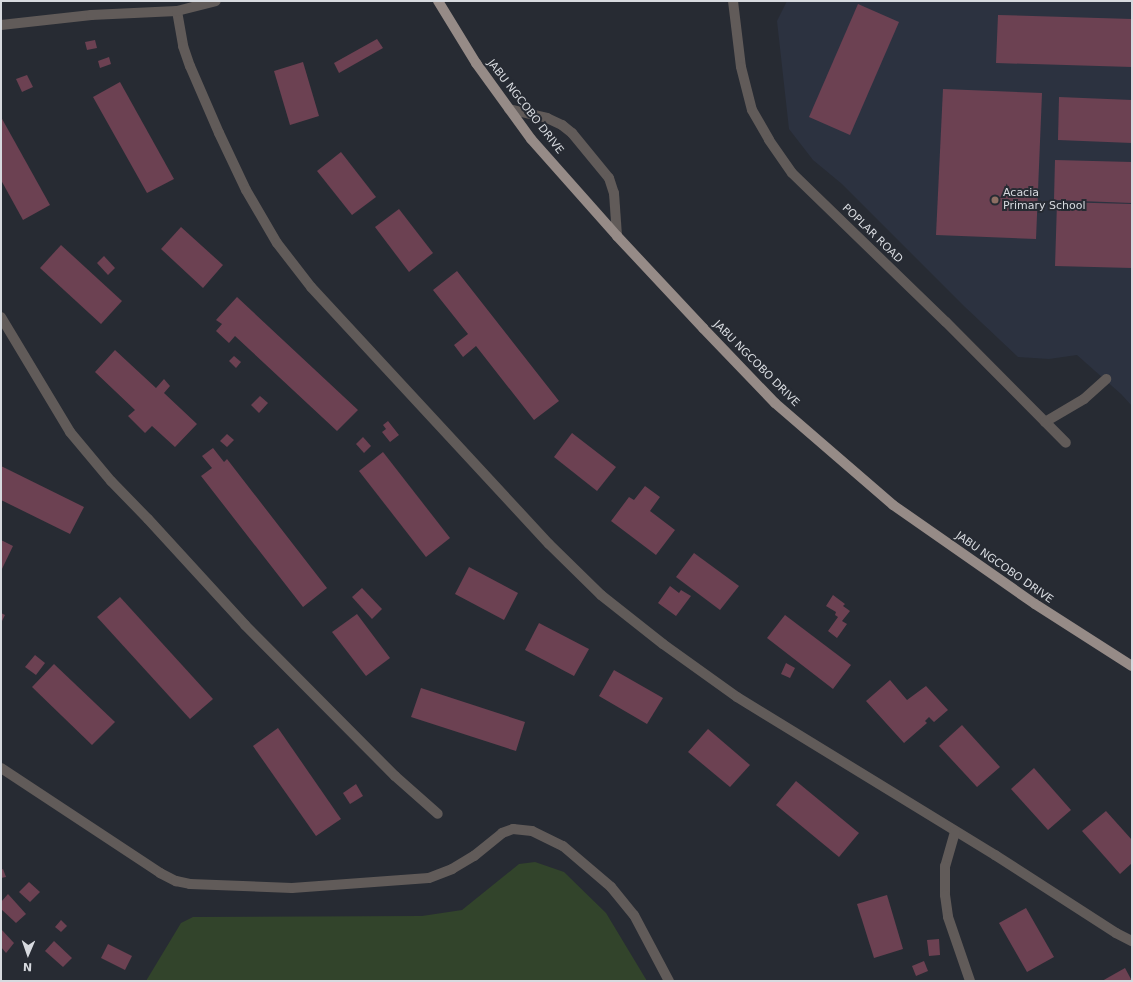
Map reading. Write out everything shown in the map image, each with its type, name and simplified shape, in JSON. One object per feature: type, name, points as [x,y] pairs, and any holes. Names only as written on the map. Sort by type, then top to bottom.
[{"type":"main road","name":"JABU NGCOBO DRIVE","points":[[438,1],[476,63],[531,139],[617,236],[775,403],[893,505],[1035,604],[1132,666]]},
{"type":"street","points":[[1,25],[91,15],[177,11],[216,1]]},
{"type":"street","name":"POPLAR ROAD","points":[[733,1],[741,67],[752,110],[768,140],[792,172],[946,322],[1066,443]]},
{"type":"street","points":[[177,11],[183,46],[213,120],[246,190],[277,243],[311,287],[488,481],[549,544],[601,594],[663,644],[737,697],[995,855],[1116,933],[1132,941]]},
{"type":"street","points":[[509,109],[547,118],[562,125],[572,133],[609,178],[614,193],[617,236]]},
{"type":"street","points":[[1,318],[70,432],[111,481],[148,518],[251,630],[395,776],[438,814]]},
{"type":"street","points":[[1045,422],[1084,399],[1106,379]]},
{"type":"street","points":[[1,768],[160,873],[176,881],[190,884],[292,888],[429,878],[452,869],[474,856],[502,833],[512,829],[532,831],[563,846],[611,887],[634,916],[669,981]]},
{"type":"street","points":[[956,832],[946,866],[945,895],[948,917],[970,981]]},
{"type":"shaded area","name":"Acacia Primary School","points":[[787,1],[1132,1],[1132,406],[1121,394],[1077,355],[1049,359],[1018,357],[965,307],[842,184],[813,160],[789,129],[777,21]]},
{"type":"green space","points":[[535,862],[564,872],[606,913],[647,981],[146,981],[181,923],[193,917],[422,916],[462,910],[519,864]]},
{"type":"building","points":[[858,4],[899,22],[850,135],[809,117]]},
{"type":"building","points":[[998,15],[1132,19],[1132,67],[996,63]]},
{"type":"building","points":[[377,39],[383,48],[339,73],[334,63]]},
{"type":"building","points":[[95,40],[97,48],[87,50],[85,42]]},
{"type":"building","points":[[109,57],[111,64],[100,68],[98,61]]},
{"type":"building","points":[[303,62],[319,116],[290,125],[274,71]]},
{"type":"building","points":[[27,75],[33,87],[22,92],[16,79]]},
{"type":"building","points":[[120,82],[174,179],[147,193],[93,97]]},
{"type":"building","points":[[943,89],[1042,93],[1036,239],[936,235]]},
{"type":"building","points":[[1059,97],[1132,100],[1132,143],[1058,140]]},
{"type":"building","points":[[1,117],[50,205],[23,220],[1,180]]},
{"type":"building","points":[[341,152],[376,197],[352,215],[317,171]]},
{"type":"building","points":[[1055,160],[1132,162],[1132,203],[1054,200]]},
{"type":"building","points":[[1057,202],[1132,204],[1132,268],[1055,266]]},
{"type":"building","points":[[399,209],[433,253],[409,272],[375,227]]},
{"type":"building","points":[[181,227],[223,265],[203,288],[161,249]]},
{"type":"building","points":[[61,245],[122,301],[101,324],[40,268]]},
{"type":"building","points":[[104,256],[115,268],[108,275],[97,263]]},
{"type":"building","points":[[457,271],[559,401],[534,420],[476,346],[463,357],[454,345],[468,334],[433,290]]},
{"type":"building","points":[[237,297],[358,410],[337,431],[235,336],[229,343],[216,331],[222,324],[216,320]]},
{"type":"building","points":[[115,350],[156,388],[164,379],[170,386],[164,393],[197,424],[175,447],[152,426],[145,433],[128,416],[135,410],[95,372]]},
{"type":"building","points":[[234,356],[241,362],[236,368],[229,361]]},
{"type":"building","points":[[260,396],[268,403],[259,413],[251,405]]},
{"type":"building","points":[[388,421],[399,435],[390,442],[382,432],[386,429],[383,425]]},
{"type":"building","points":[[572,433],[616,467],[597,491],[554,457]]},
{"type":"building","points":[[227,434],[234,440],[227,447],[220,441]]},
{"type":"building","points":[[363,437],[371,446],[364,453],[356,444]]},
{"type":"building","points":[[213,448],[224,462],[227,459],[327,588],[303,607],[201,476],[212,468],[202,456]]},
{"type":"building","points":[[383,452],[450,538],[426,557],[359,471]]},
{"type":"building","points":[[1,466],[84,507],[70,534],[1,500]]},
{"type":"building","points":[[645,486],[660,497],[650,511],[675,530],[656,555],[611,521],[629,497],[634,500]]},
{"type":"building","points":[[1,540],[13,546],[1,571]]},
{"type":"building","points":[[694,553],[739,586],[720,610],[676,577]]},
{"type":"building","points":[[469,567],[518,593],[504,620],[455,594]]},
{"type":"building","points":[[670,586],[679,593],[681,590],[691,596],[676,616],[658,603]]},
{"type":"building","points":[[362,588],[382,609],[372,619],[352,597]]},
{"type":"building","points":[[833,595],[845,604],[843,606],[850,611],[842,621],[847,624],[837,638],[828,631],[838,617],[835,615],[836,612],[826,606]]},
{"type":"building","points":[[120,597],[213,699],[190,719],[97,617]]},
{"type":"building","points":[[1,613],[5,615],[1,623]]},
{"type":"building","points":[[357,614],[390,658],[366,676],[332,632]]},
{"type":"building","points":[[785,615],[851,665],[833,689],[767,638]]},
{"type":"building","points":[[539,623],[589,649],[574,676],[525,650]]},
{"type":"building","points":[[35,655],[45,663],[36,675],[25,667]]},
{"type":"building","points":[[786,663],[795,668],[790,678],[781,674]]},
{"type":"building","points":[[54,664],[115,722],[92,745],[32,687]]},
{"type":"building","points":[[614,670],[663,698],[647,724],[599,696]]},
{"type":"building","points":[[890,680],[907,700],[926,686],[948,710],[934,722],[929,717],[925,721],[927,723],[904,743],[866,701]]},
{"type":"building","points":[[421,688],[525,722],[516,751],[411,717]]},
{"type":"building","points":[[962,725],[1000,767],[977,787],[939,746]]},
{"type":"building","points":[[278,728],[341,819],[316,836],[253,746]]},
{"type":"building","points":[[708,729],[750,765],[730,787],[688,752]]},
{"type":"building","points":[[1034,768],[1071,810],[1048,830],[1011,789]]},
{"type":"building","points":[[796,781],[859,833],[839,857],[776,805]]},
{"type":"building","points":[[356,784],[363,796],[350,804],[343,793]]},
{"type":"building","points":[[1106,811],[1132,840],[1132,863],[1120,874],[1082,831]]},
{"type":"building","points":[[3,869],[6,877],[1,878],[1,870]]},
{"type":"building","points":[[29,882],[40,892],[30,902],[19,892]]},
{"type":"building","points":[[8,894],[26,914],[16,923],[1,909],[1,902]]},
{"type":"building","points":[[887,895],[903,949],[874,958],[857,904]]},
{"type":"building","points":[[1026,908],[1054,957],[1027,972],[999,923]]},
{"type":"building","points":[[61,920],[67,926],[61,932],[55,927]]},
{"type":"building","points":[[1,929],[14,943],[6,953],[1,947]]},
{"type":"building","points":[[939,939],[940,955],[929,956],[927,940]]},
{"type":"building","points":[[54,941],[72,958],[63,967],[45,951]]},
{"type":"building","points":[[108,944],[132,956],[125,970],[101,958]]},
{"type":"building","points":[[924,961],[928,971],[916,976],[912,966]]},
{"type":"building","points":[[1125,968],[1132,981],[1102,981]]},
{"type":"place","name":"Acacia Primary School","points":[[995,200]]}]
